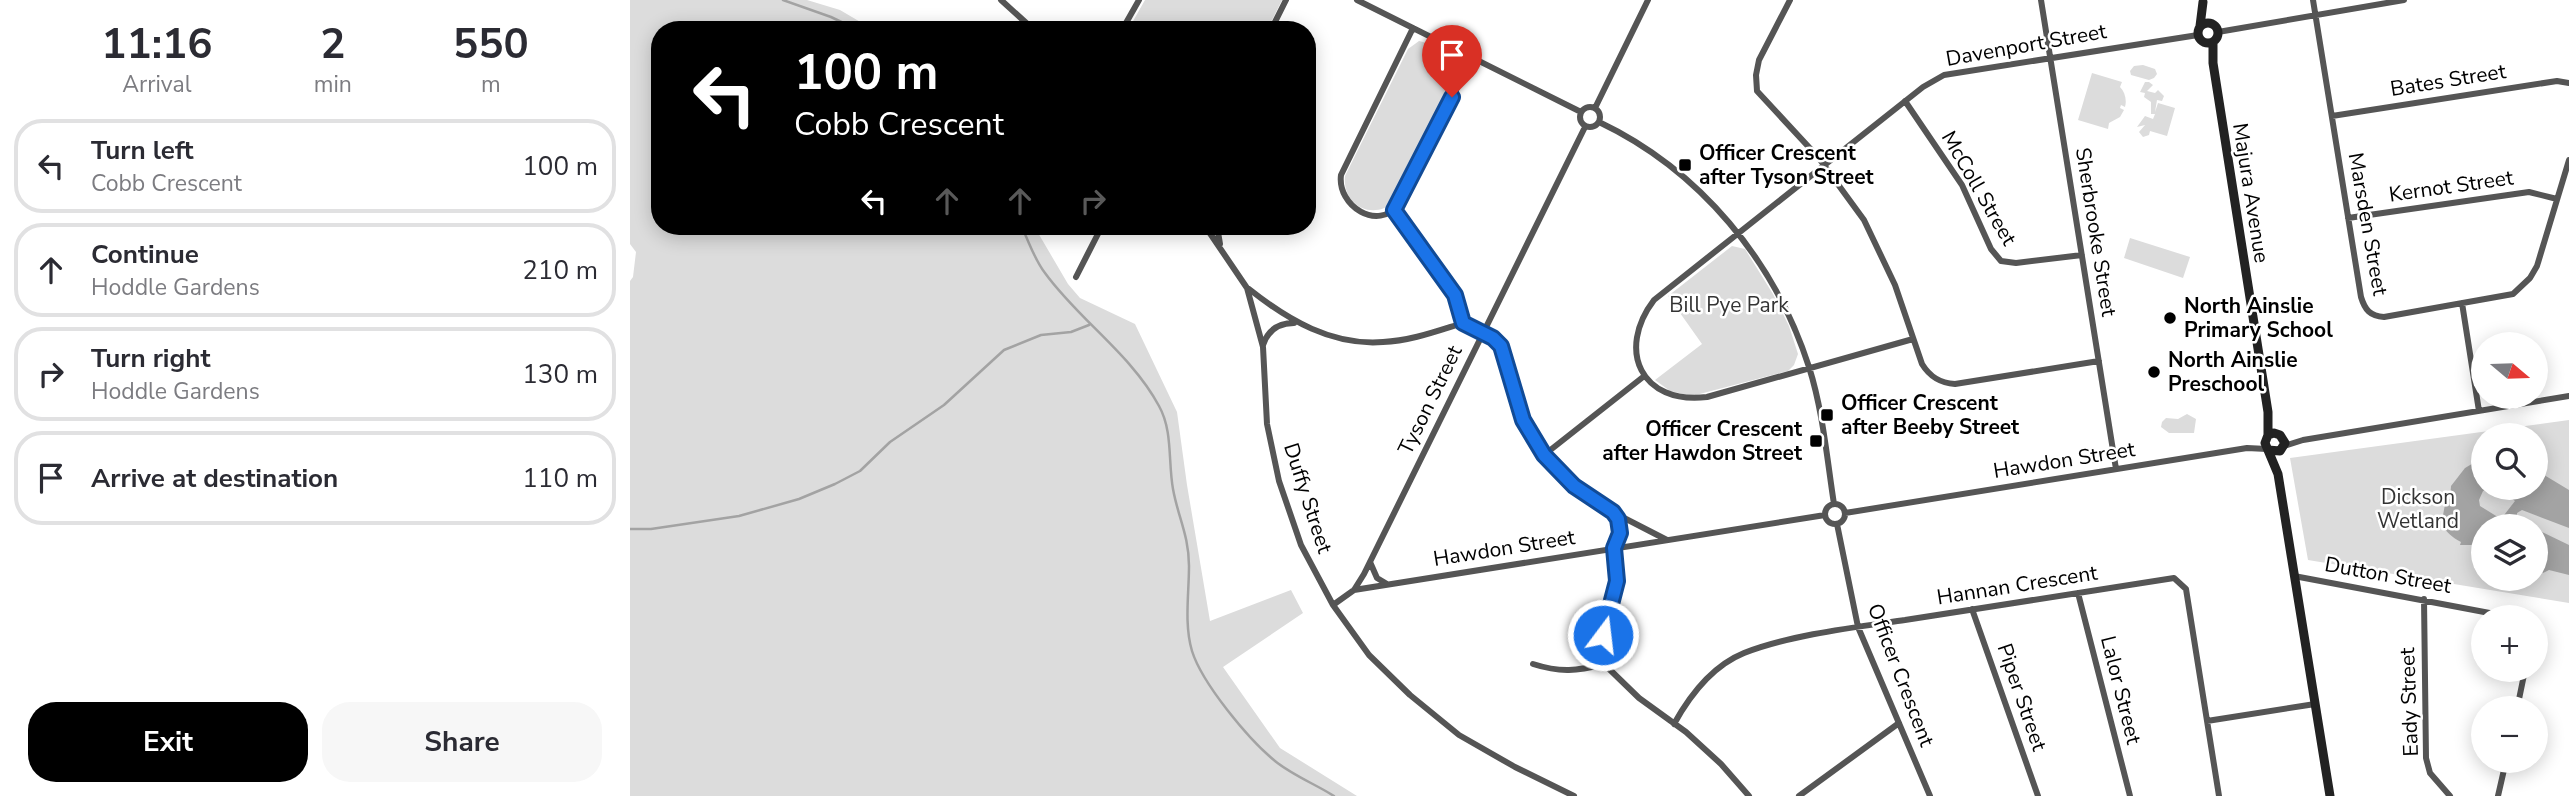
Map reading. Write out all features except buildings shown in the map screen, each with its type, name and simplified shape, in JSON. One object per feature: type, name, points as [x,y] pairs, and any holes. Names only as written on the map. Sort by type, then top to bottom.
[{"type":"main road","points":[[2203,1],[2202,28],[2216,26],[2218,32],[2209,42]]},
{"type":"main road","name":"Majura Avenue","points":[[2202,28],[2209,42],[2213,63],[2268,412],[2267,443],[2278,474],[2330,796]]},
{"type":"main road","name":"Majura Avenue","points":[[2268,412],[2282,442],[2278,474]]},
{"type":"main road","points":[[2267,443],[2277,452],[2282,442]]},
{"type":"main road","points":[[2267,443],[2282,442]]},
{"type":"street","points":[[1000,0],[1024,21]]},
{"type":"street","points":[[1127,21],[1139,0]]},
{"type":"street","points":[[1276,21],[1286,0]]},
{"type":"street","points":[[1357,0],[1581,112]]},
{"type":"street","points":[[1595,108],[1648,0]]},
{"type":"street","points":[[1790,0],[1759,60],[1757,91],[1824,165],[1864,220],[1895,285],[1927,372],[1939,381],[1955,384],[2099,361]]},
{"type":"street","name":"Sherbrooke Street","points":[[2041,0],[2116,469]]},
{"type":"street","name":"Marsden Street","points":[[2313,0],[2364,309],[2375,317],[2513,294],[2530,278],[2537,266],[2569,160]]},
{"type":"street","points":[[2218,32],[2404,0]]},
{"type":"street","points":[[1413,28],[1344,166],[1340,181],[1345,198],[1357,211],[1373,215],[1394,210],[1472,58]]},
{"type":"street","name":"Davenport Street","points":[[1643,377],[1637,356],[1637,334],[1644,313],[1659,296],[1923,87],[1944,75],[2050,58],[2202,28]]},
{"type":"street","name":"Bates Street","points":[[2332,116],[2557,81],[2569,83]]},
{"type":"street","name":"McColl Street","points":[[1905,101],[1962,185],[1992,249],[2001,261],[2016,263],[2082,255]]},
{"type":"street","points":[[1587,108],[1595,108],[1599,113],[1599,122],[1595,127],[1586,127],[1580,121],[1581,112],[1587,108]]},
{"type":"street","points":[[1599,122],[1648,150],[1692,183],[1741,231],[1790,318],[1809,368],[1821,418],[1833,504]]},
{"type":"street","name":"Tyson Street","points":[[1334,605],[1354,590],[1370,562],[1586,127]]},
{"type":"street","name":"Kernot Street","points":[[2348,218],[2529,192],[2557,199]]},
{"type":"street","points":[[1394,210],[1455,295],[1463,323]]},
{"type":"street","points":[[1076,277],[1097,235]]},
{"type":"street","name":"Duffy Street","points":[[1211,235],[1247,288],[1263,347],[1268,424],[1279,481],[1301,545],[1334,605],[1369,654],[1410,695],[1459,735],[1574,796]]},
{"type":"street","points":[[1219,235],[1221,249]]},
{"type":"street","points":[[1247,288],[1297,323],[1338,338],[1382,342],[1408,339],[1463,323],[1493,338],[1501,346],[1523,420],[1544,455],[1574,486],[1613,512],[1667,540]]},
{"type":"street","points":[[2462,303],[2479,411]]},
{"type":"street","points":[[1263,347],[1269,332],[1276,326],[1297,323]]},
{"type":"street","points":[[1544,455],[1643,377],[1670,396],[1689,399],[1707,397],[1913,339]]},
{"type":"street","points":[[2282,442],[2569,396]]},
{"type":"street","name":"Hawdon Street","points":[[1845,513],[2267,443]]},
{"type":"street","points":[[1833,504],[1842,506],[1845,513],[1844,520],[1837,524],[1830,524],[1825,515],[1827,508],[1833,504]]},
{"type":"street","points":[[1613,512],[1618,519],[1620,530],[1614,548],[1617,581],[1603,635],[1604,664],[1639,698],[1721,764],[1749,796]]},
{"type":"street","name":"Hawdon Street","points":[[1354,590],[1825,515]]},
{"type":"street","name":"Officer Crescent","points":[[1837,524],[1858,627],[1930,796]]},
{"type":"street","points":[[1370,562],[1377,578],[1388,584]]},
{"type":"street","name":"Dutton Street","points":[[2294,576],[2471,609]]},
{"type":"street","name":"Hannan Crescent","points":[[1674,724],[1704,681],[1720,666],[1743,653],[1781,642],[1858,627],[2174,578],[2186,589],[2220,796]]},
{"type":"street","name":"Lalor Street","points":[[2078,593],[2130,796]]},
{"type":"street","name":"Eady Street","points":[[2424,599],[2426,758],[2430,773],[2450,796]]},
{"type":"street","name":"Piper Street","points":[[1972,609],[2038,796]]},
{"type":"street","points":[[1534,664],[1575,671],[1604,664]]},
{"type":"street","points":[[2207,721],[2315,704]]},
{"type":"street","points":[[1799,796],[1899,723]]},
{"type":"street","points":[[2498,796],[2503,773]]},
{"type":"green space","points":[[630,0],[807,0],[840,10],[859,21],[651,21],[651,235],[1039,235],[1068,284],[1080,298],[1135,324],[1177,412],[1210,621],[1291,590],[1303,613],[1223,667],[1280,748],[1357,796],[630,796],[630,281],[633,277],[636,252],[630,244]]},
{"type":"green space","points":[[1145,0],[1282,0],[1272,21],[1133,21]]},
{"type":"green space","points":[[1419,41],[1440,48],[1452,56],[1459,68],[1459,75],[1394,202],[1385,208],[1368,210],[1353,202],[1348,195],[1345,176],[1408,49]]},
{"type":"green space","points":[[2143,65],[2155,69],[2157,74],[2154,78],[2149,80],[2131,75],[2130,71],[2134,66]]},
{"type":"green space","points":[[2092,73],[2122,82],[2120,87],[2125,96],[2125,107],[2121,105],[2120,108],[2124,110],[2120,117],[2109,123],[2108,129],[2078,120]]},
{"type":"green space","points":[[2145,82],[2153,85],[2147,91],[2155,93],[2158,90],[2164,96],[2162,101],[2157,100],[2155,112],[2158,103],[2175,108],[2167,136],[2150,131],[2149,135],[2143,137],[2139,132],[2145,125],[2137,127],[2145,116],[2153,119],[2155,114],[2151,114],[2151,102],[2144,97],[2145,93],[2140,92]]},
{"type":"green space","points":[[2130,238],[2190,257],[2183,278],[2124,258]]},
{"type":"green space","name":"Bill Pye Park","points":[[1732,246],[1745,249],[1773,294],[1789,326],[1798,354],[1794,365],[1788,371],[1692,396],[1670,391],[1655,380],[1702,344],[1668,296]]},
{"type":"green space","points":[[2187,414],[2196,419],[2194,433],[2169,433],[2161,427],[2166,418],[2178,419]]},
{"type":"green space","name":"Dickson Wetland","points":[[2569,420],[2569,603],[2496,591],[2548,591],[2548,514],[2471,514],[2471,587],[2308,560],[2290,458],[2471,433],[2471,500],[2548,500],[2547,423]]},
{"type":"shaded area","points":[[2471,464],[2471,500],[2479,500],[2480,506],[2493,514],[2471,514],[2471,545],[2460,545],[2461,542],[2441,526],[2446,499],[2450,499],[2451,486]]},
{"type":"shaded area","points":[[2548,477],[2569,490],[2569,528],[2548,520],[2548,514],[2532,514],[2522,510],[2505,514],[2514,500],[2548,500]]},
{"type":"shaded area","points":[[2548,535],[2569,545],[2569,575],[2549,570]]},
{"type":"waterway","points":[[783,0],[839,21]]},
{"type":"waterway","points":[[1025,235],[1045,273],[1073,306],[1120,353],[1159,406],[1166,426],[1173,489],[1187,545],[1188,630],[1192,651],[1205,679],[1227,710],[1275,761],[1334,796]]},
{"type":"waterway","points":[[630,529],[651,529],[739,516],[799,499],[835,484],[860,471],[890,442],[944,405],[1004,350],[1041,335],[1071,332],[1089,325]]},
{"type":"place","name":"Officer Crescent after Tyson Street","points":[[1685,165]]},
{"type":"place","name":"North Ainslie Primary School","points":[[2170,318]]},
{"type":"place","name":"North Ainslie Preschool","points":[[2154,372]]},
{"type":"place","name":"Officer Crescent after Beeby Street","points":[[1827,415]]},
{"type":"place","name":"Officer Crescent after Hawdon Street","points":[[1816,441]]},
{"type":"route","points":[[1452,97],[1394,210],[1455,295],[1463,323],[1493,338],[1501,346],[1523,420],[1544,455],[1574,486],[1597,504],[1613,512],[1618,519],[1620,533],[1614,548],[1617,581],[1603,635]]}]
